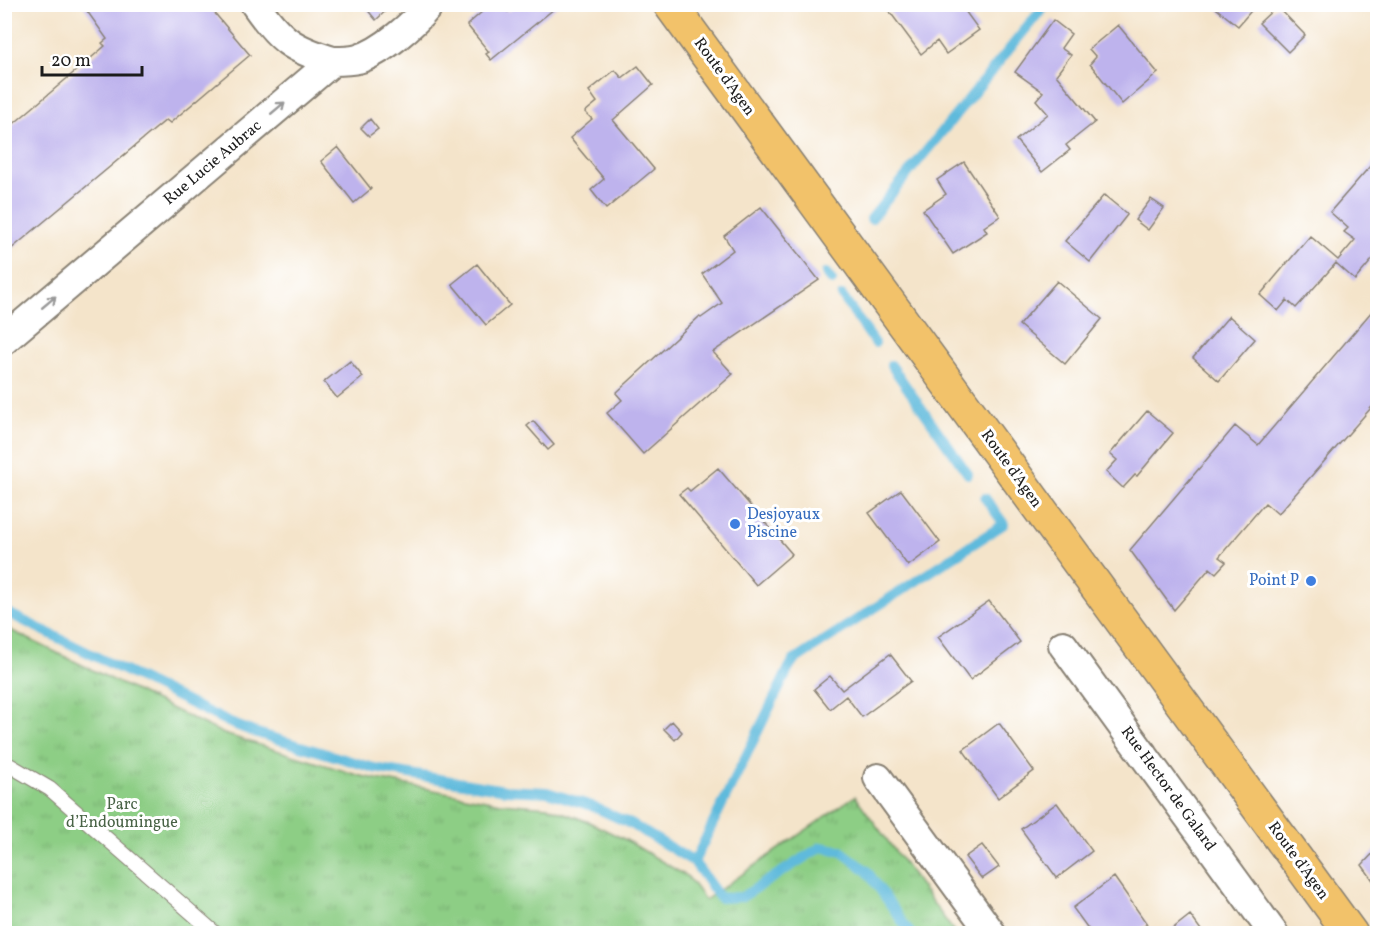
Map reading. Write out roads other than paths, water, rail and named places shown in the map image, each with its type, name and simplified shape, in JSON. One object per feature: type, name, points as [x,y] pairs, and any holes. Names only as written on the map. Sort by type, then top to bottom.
[{"type":"main road","name":"Route d'Agen","points":[[670,4],[1352,933]]},
{"type":"street","points":[[255,4],[270,26],[290,44],[308,54],[333,61],[357,60],[379,49],[418,19],[430,4]]},
{"type":"street","name":"Rue Lucie Aubrac","points":[[4,340],[333,61]]},
{"type":"street","name":"Rue Hector de Galard","points":[[1064,645],[1274,933]]},
{"type":"street","points":[[878,778],[992,933]]},
{"type":"lane","points":[[4,764],[50,789],[216,933]]},
{"type":"waterway","points":[[871,219],[1046,4]]},
{"type":"waterway","points":[[826,273],[832,281]]},
{"type":"waterway","points":[[842,296],[875,343]]},
{"type":"waterway","points":[[891,365],[968,474]]},
{"type":"waterway","points":[[4,611],[230,723],[257,733],[374,768],[505,790],[547,792],[592,806],[633,825],[694,862],[793,661],[1004,524],[985,498]]},
{"type":"waterway","points":[[694,862],[720,898],[742,897],[821,847],[841,851],[867,871],[911,934]]},
{"type":"place","name":"Desjoyaux Piscine","points":[[735,524]]},
{"type":"place","name":"Point P","points":[[1311,581]]},
{"type":"park label","name":"Parc d’Endoumingue","points":[[122,814]]}]
